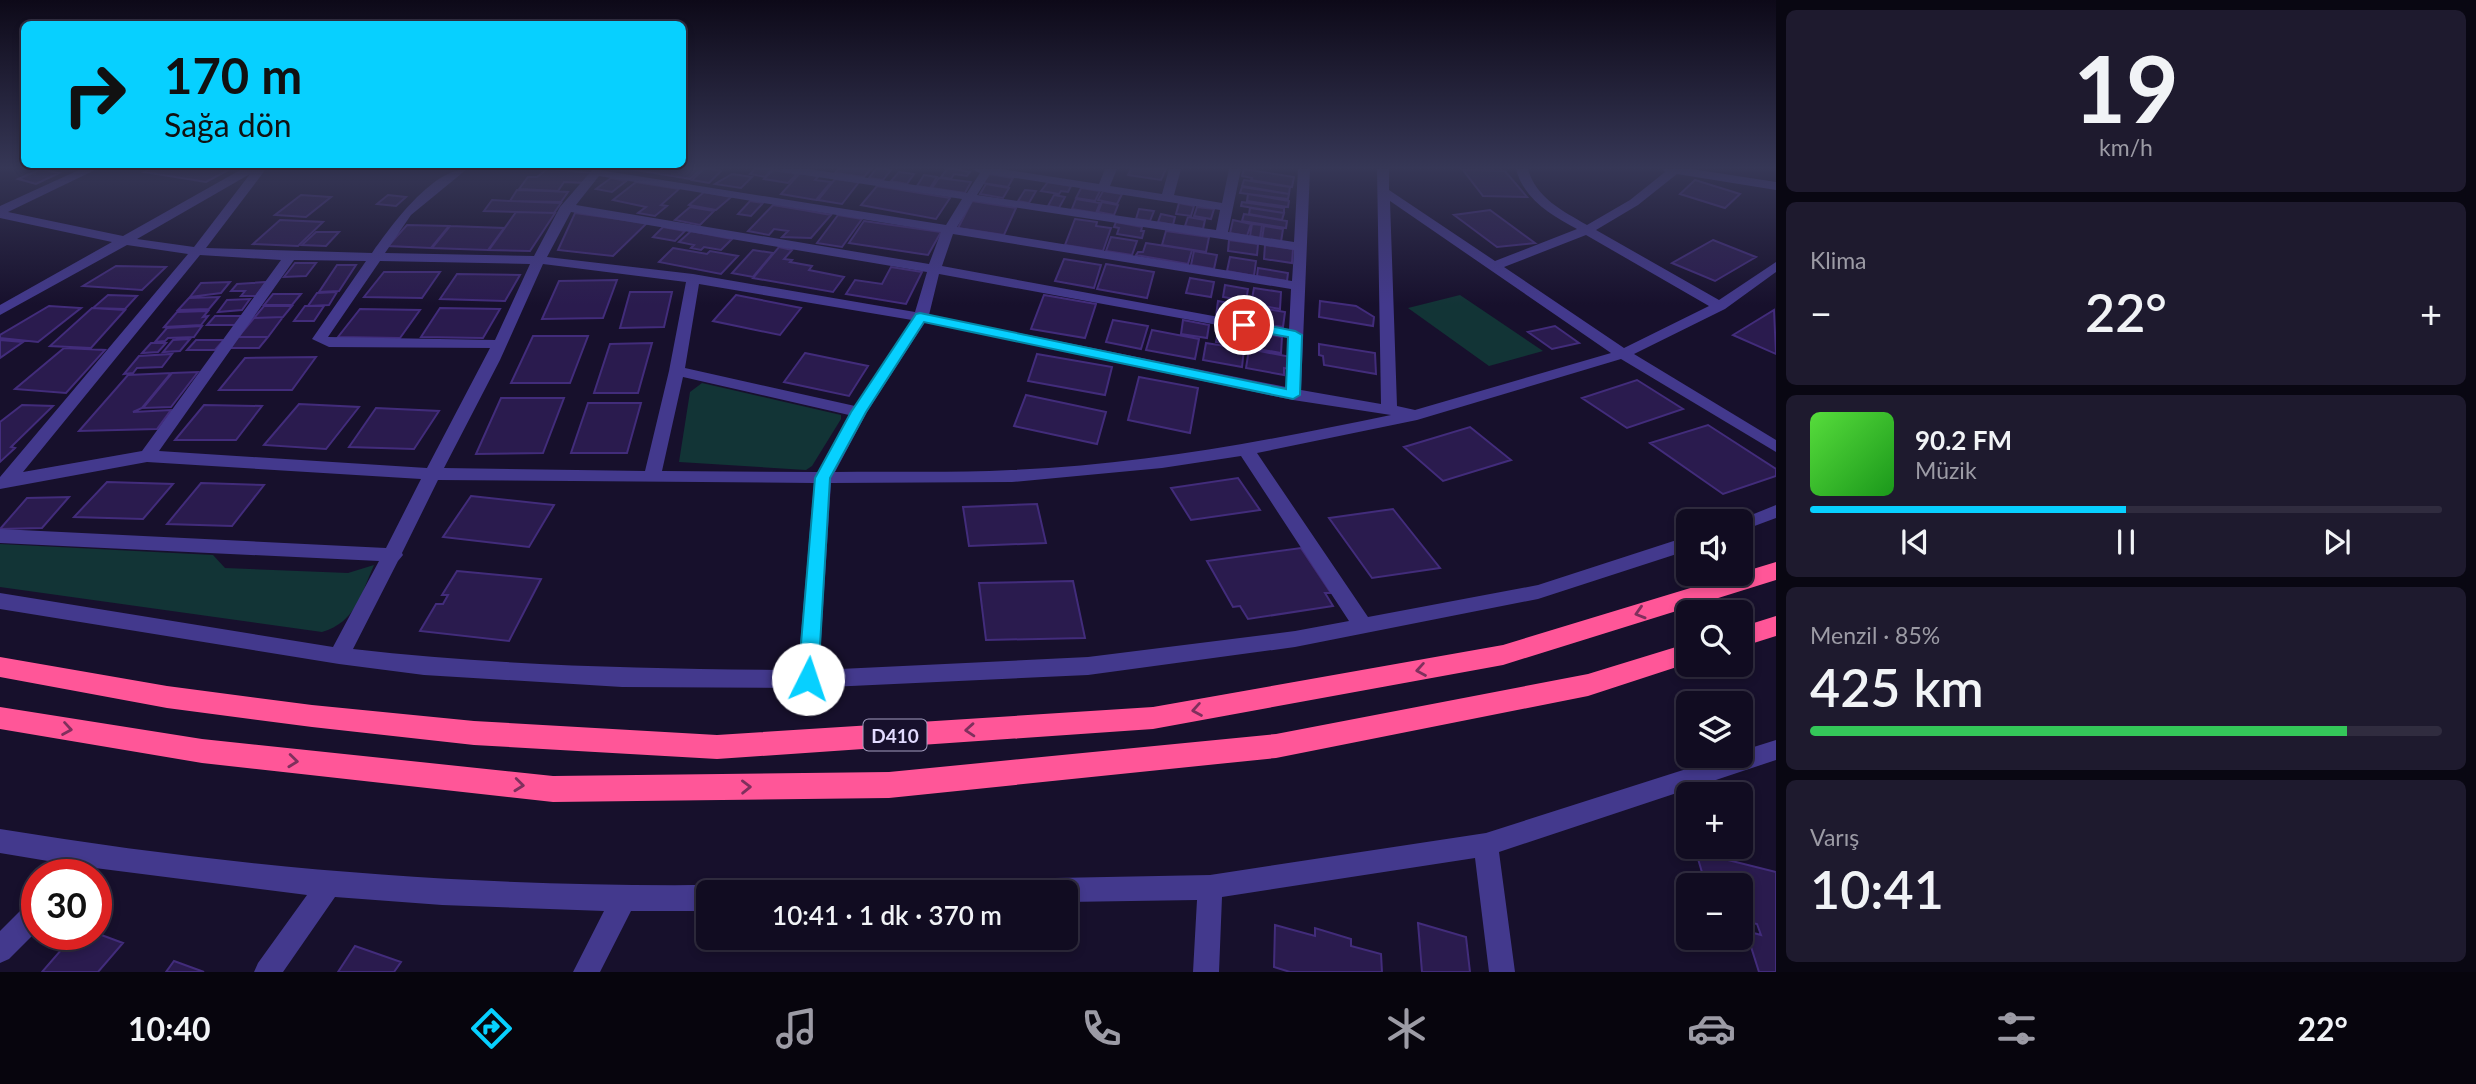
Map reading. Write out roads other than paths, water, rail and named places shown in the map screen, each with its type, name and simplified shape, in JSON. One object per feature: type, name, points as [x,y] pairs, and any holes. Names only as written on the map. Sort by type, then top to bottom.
[{"type":"highway","name":"D410","points":[[0,667],[167,697],[312,716],[474,733],[717,747],[1153,718],[1503,655],[1776,571]]},
{"type":"highway","points":[[1753,633],[1776,626]]},
{"type":"highway","name":"D410","points":[[0,718],[202,751],[553,789],[889,785],[1276,746],[1588,685],[1676,657]]},
{"type":"street","points":[[6,214],[122,241],[197,251],[537,260],[692,278],[920,317],[1293,395],[1417,415]]},
{"type":"street","points":[[0,311],[170,214]]},
{"type":"street","points":[[4,485],[225,214]]},
{"type":"street","points":[[405,214],[319,339],[329,343],[500,344]]},
{"type":"street","points":[[339,656],[394,555],[432,474],[500,344],[537,260],[562,214]]},
{"type":"street","points":[[610,214],[934,269],[1295,335]]},
{"type":"street","points":[[853,214],[1298,286]]},
{"type":"street","points":[[808,679],[822,478],[859,412],[920,317],[948,231],[959,214]]},
{"type":"street","points":[[1085,214],[1300,247]]},
{"type":"street","points":[[1221,235],[1225,214]]},
{"type":"street","points":[[1293,395],[1302,214]]},
{"type":"street","points":[[1384,214],[1389,410]]},
{"type":"street","points":[[1417,214],[1623,354],[1776,447]]},
{"type":"street","points":[[1559,214],[1720,306]]},
{"type":"street","points":[[1492,267],[1588,232],[1615,214]]},
{"type":"street","points":[[147,456],[291,255]]},
{"type":"street","points":[[4,485],[147,456],[432,474],[822,478],[1012,476],[1162,461],[1245,449],[1417,415],[1623,354],[1720,306],[1775,267]]},
{"type":"street","points":[[652,476],[677,371],[692,278]]},
{"type":"street","points":[[677,371],[859,412]]},
{"type":"street","points":[[1245,449],[1364,627]]},
{"type":"street","points":[[1753,520],[1776,511]]},
{"type":"street","points":[[0,537],[394,555]]},
{"type":"street","points":[[0,601],[339,656],[424,666],[622,678],[808,679],[1088,666],[1364,627],[1538,592],[1676,547]]},
{"type":"street","points":[[1078,889],[1210,887],[1486,845],[1776,750]]},
{"type":"street","points":[[0,841],[89,857],[328,886],[623,900],[696,898]]},
{"type":"street","points":[[1486,845],[1502,972]]},
{"type":"street","points":[[267,972],[328,886]]},
{"type":"street","points":[[1206,972],[1210,887]]},
{"type":"street","points":[[586,972],[623,900]]},
{"type":"street","points":[[0,950],[21,928]]}]
